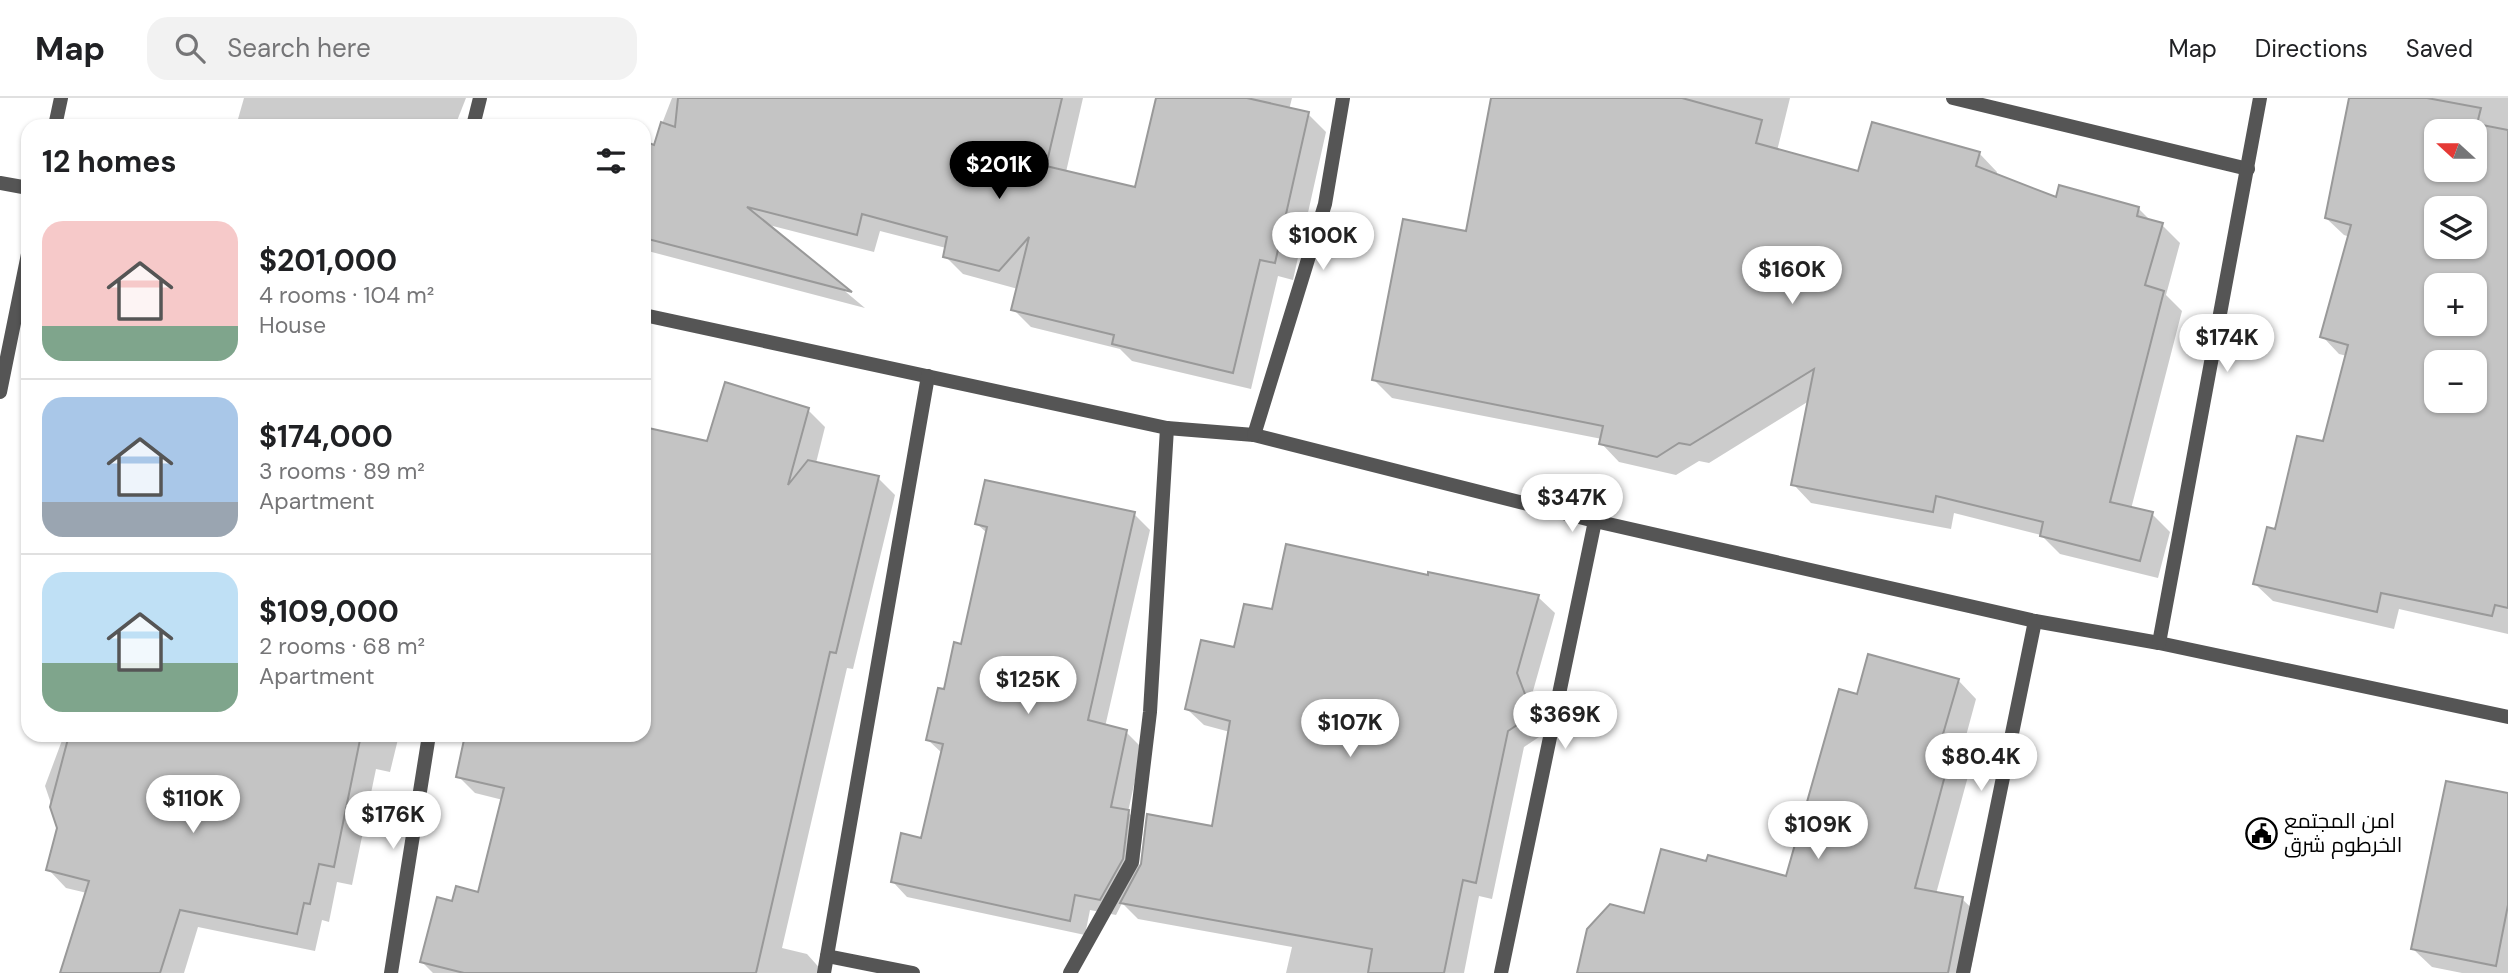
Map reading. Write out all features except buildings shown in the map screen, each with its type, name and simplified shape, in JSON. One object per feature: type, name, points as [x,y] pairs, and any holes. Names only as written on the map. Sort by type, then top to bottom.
[{"type":"street","points":[[56,119],[61,98]]},
{"type":"street","points":[[475,119],[480,98]]},
{"type":"street","points":[[1254,435],[1325,204],[1343,98]]},
{"type":"street","points":[[1953,98],[2248,169]]},
{"type":"street","points":[[2159,643],[2260,98]]},
{"type":"street","points":[[0,183],[21,187]]},
{"type":"street","points":[[0,392],[21,288]]},
{"type":"street","points":[[651,317],[1167,428],[1254,435],[1595,522],[2035,621],[2159,643],[2508,717]]},
{"type":"street","points":[[824,973],[928,376]]},
{"type":"street","points":[[1070,973],[1132,862],[1150,712],[1167,428]]},
{"type":"street","points":[[1500,973],[1595,522]]},
{"type":"street","points":[[1963,973],[2035,621]]},
{"type":"street","points":[[391,973],[428,742]]},
{"type":"street","points":[[827,956],[913,973]]},
{"type":"place","name":"امن المجتمع الخرطوم شرق","points":[[2261,833]]}]
